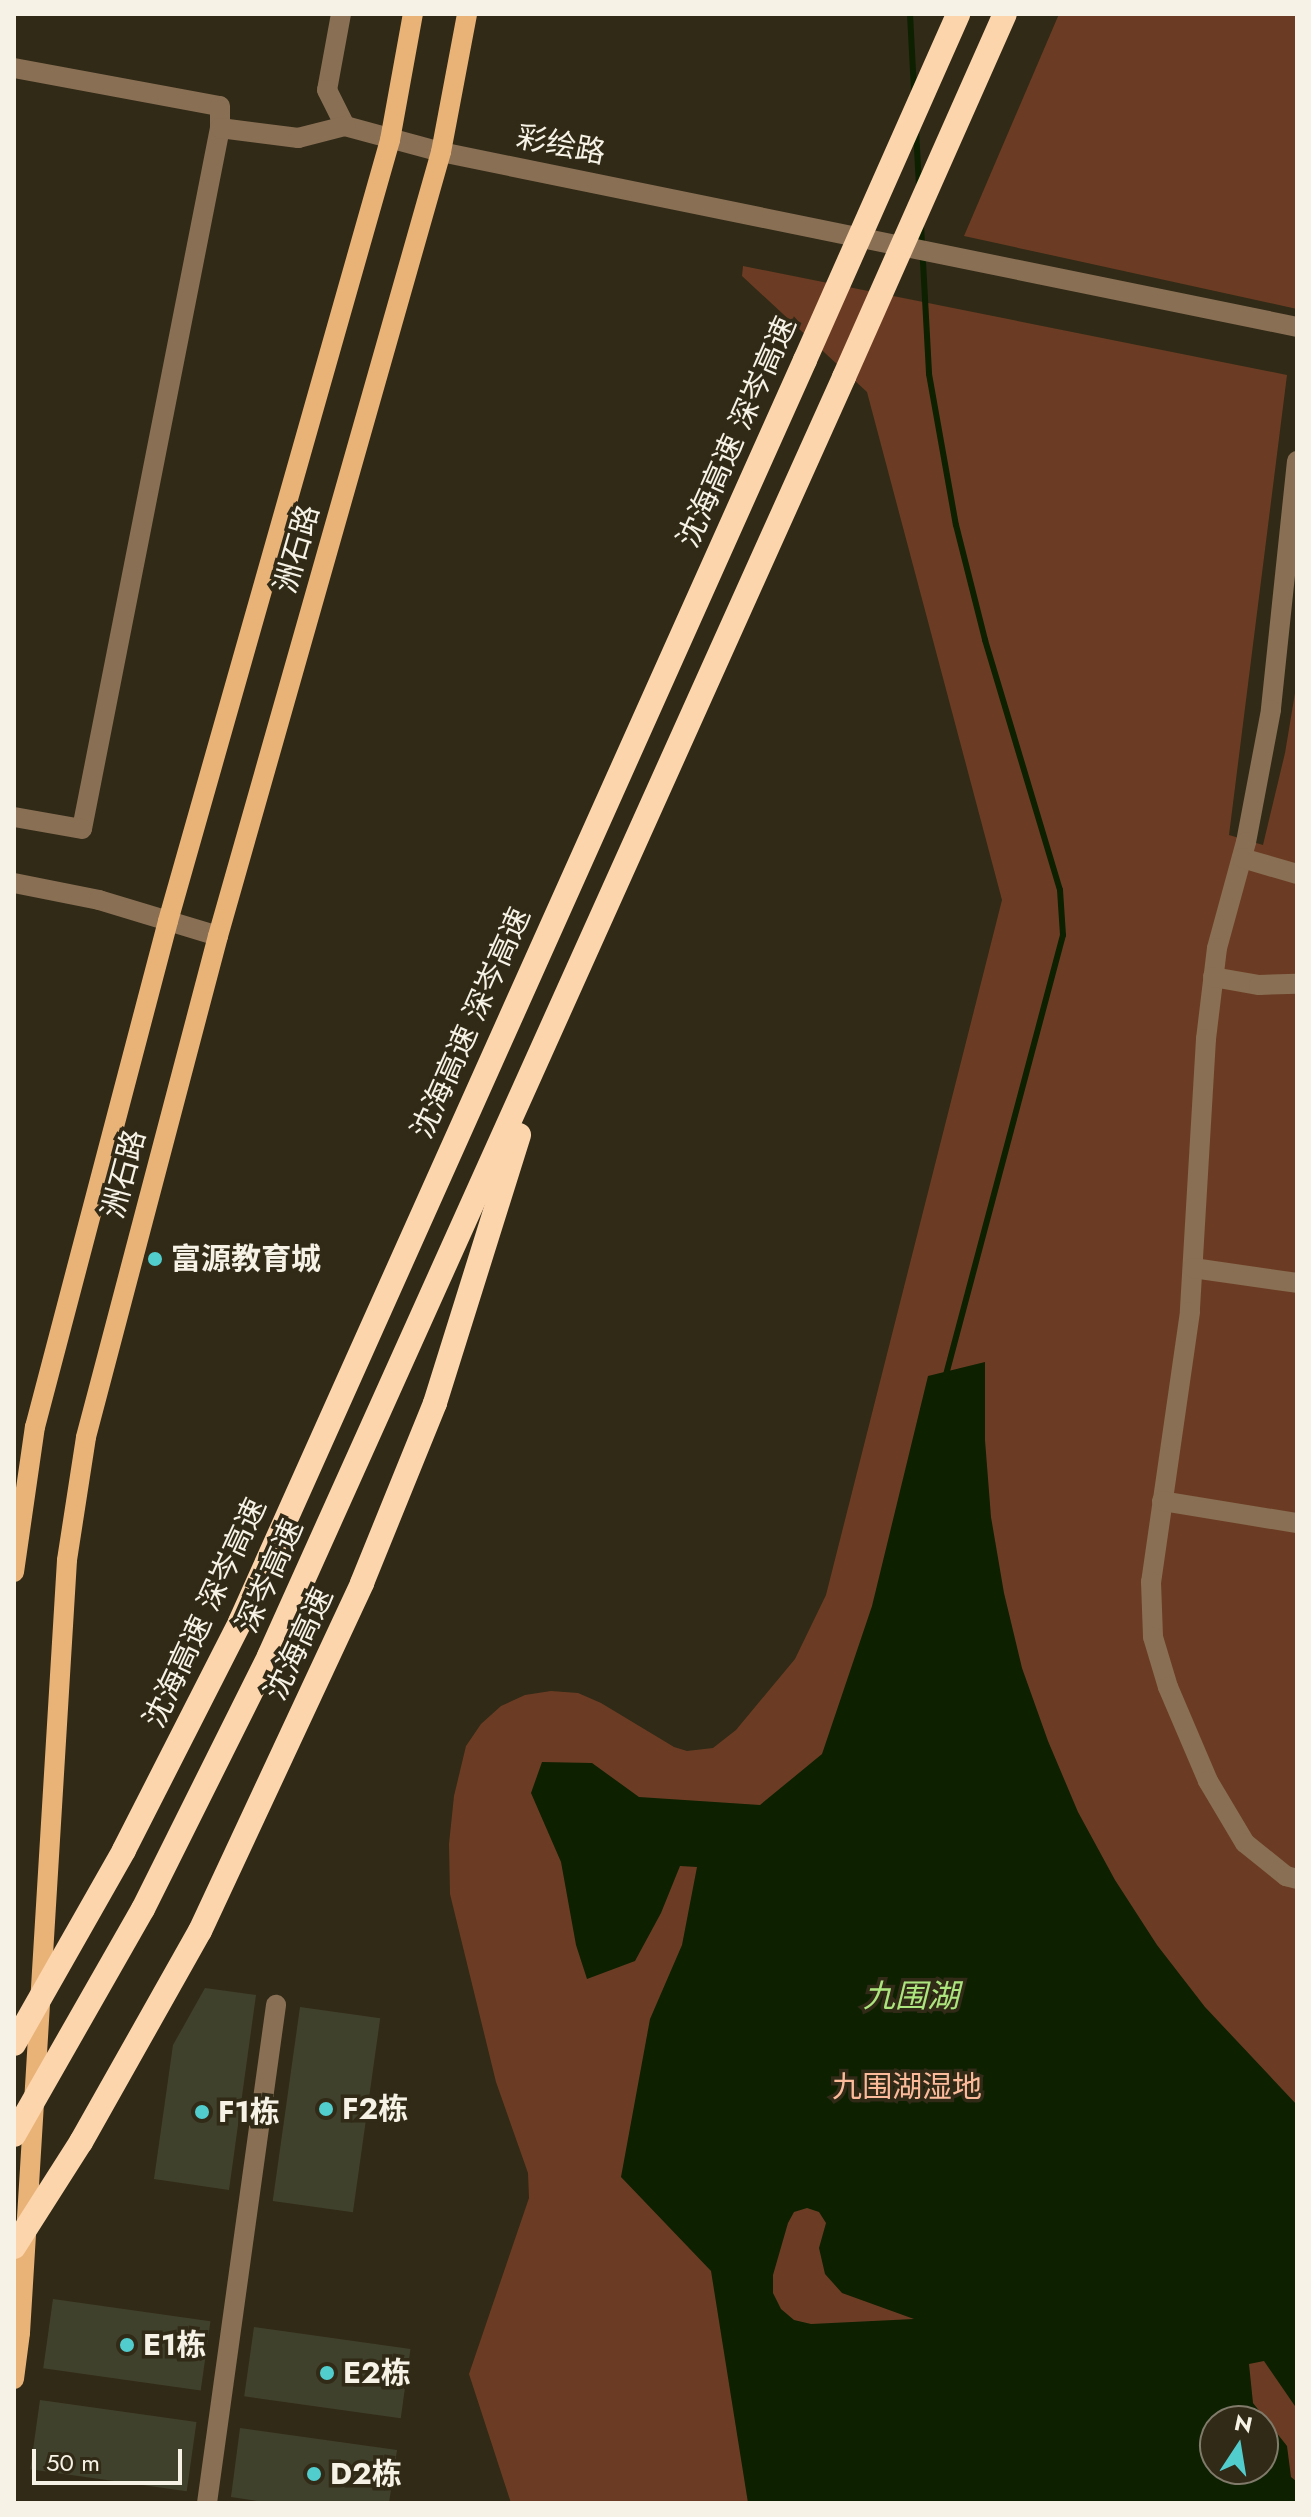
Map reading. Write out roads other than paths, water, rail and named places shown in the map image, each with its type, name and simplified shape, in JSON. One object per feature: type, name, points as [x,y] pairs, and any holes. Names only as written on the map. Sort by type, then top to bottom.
[{"type":"highway","name":"沈海高速 深岑高速","points":[[14,2044],[124,1850],[240,1622],[958,14]]},
{"type":"highway","points":[[552,1028],[1005,14]]},
{"type":"highway","name":"深岑高速","points":[[14,2135],[143,1909],[251,1696],[552,1028]]},
{"type":"highway","name":"沈海高速","points":[[14,2247],[81,2142],[200,1931],[362,1583],[435,1403],[552,1028]]},
{"type":"main road","name":"洲石路","points":[[14,1572],[35,1427],[168,921],[390,140],[413,14]]},
{"type":"main road","name":"洲石路","points":[[14,2379],[23,2286],[67,1560],[86,1437],[218,936],[441,152],[467,14]]},
{"type":"street","points":[[220,128],[298,138],[345,126],[327,90],[341,14]]},
{"type":"street","points":[[14,68],[220,106],[220,128],[82,829],[14,817]]},
{"type":"street","name":"彩绘路","points":[[345,126],[441,152],[1297,327]]},
{"type":"street","points":[[1198,296],[1297,317]]},
{"type":"street","points":[[1297,461],[1271,710],[1242,858],[1217,948],[1213,977],[1206,1039],[1190,1312],[1162,1501],[1152,1596],[1153,1637],[1168,1687],[1208,1781],[1245,1843],[1286,1876],[1297,1879]]},
{"type":"street","points":[[1242,858],[1297,874]]},
{"type":"street","points":[[14,883],[99,900],[218,936]]},
{"type":"street","points":[[1213,977],[1259,985],[1297,984]]},
{"type":"street","points":[[1193,1268],[1297,1283]]},
{"type":"street","points":[[1162,1501],[1297,1523]]},
{"type":"street","points":[[207,2503],[276,2005]]},
{"type":"water","name":"九围湖","points":[[985,1362],[985,1440],[991,1517],[1004,1593],[1022,1668],[1048,1741],[1078,1812],[1115,1880],[1157,1945],[1205,2007],[1297,2105],[1297,2409],[1264,2361],[1249,2364],[1255,2405],[1199,2405],[1199,2485],[1279,2485],[1279,2436],[1287,2446],[1291,2477],[1297,2482],[1297,2503],[748,2503],[711,2271],[621,2177],[650,2019],[682,1945],[697,1867],[680,1866],[661,1913],[635,1961],[587,1979],[576,1945],[561,1862],[531,1793],[542,1762],[592,1763],[639,1797],[760,1805],[822,1754],[872,1606],[928,1376]],"holes":[[[807,2208],[819,2212],[826,2223],[819,2248],[825,2274],[842,2293],[914,2319],[811,2324],[794,2320],[781,2309],[773,2293],[773,2275],[788,2223],[794,2212]]]},
{"type":"waterway","points":[[910,14],[914,90]]},
{"type":"waterway","points":[[916,129],[919,186]]},
{"type":"waterway","points":[[921,225],[929,374],[956,525],[985,640],[1060,890],[1063,935],[945,1377]]},
{"type":"place","name":"富源教育城","points":[[155,1259]]},
{"type":"place","name":"F2栋","points":[[326,2109]]},
{"type":"place","name":"F1栋","points":[[202,2112]]},
{"type":"place","name":"E1栋","points":[[127,2345]]},
{"type":"place","name":"E2栋","points":[[327,2373]]},
{"type":"place","name":"D2栋","points":[[314,2474]]},
{"type":"park label","name":"九围湖湿地","points":[[907,2087]]}]
